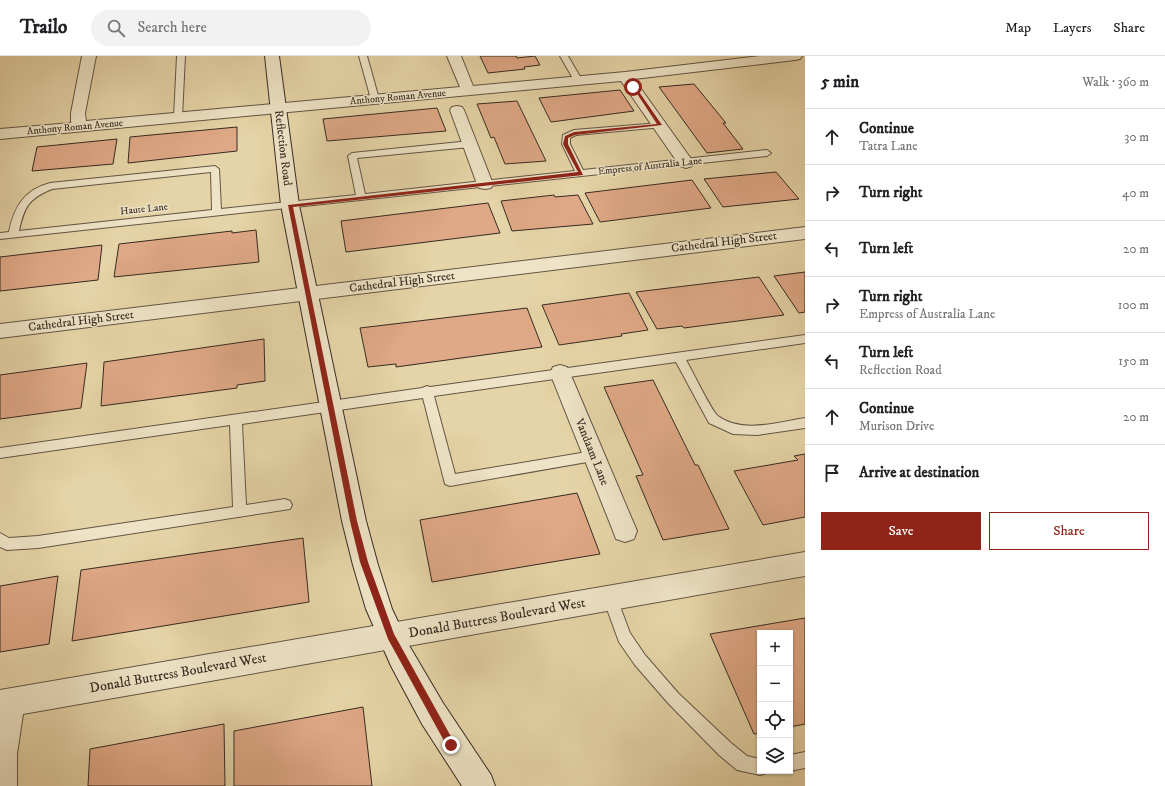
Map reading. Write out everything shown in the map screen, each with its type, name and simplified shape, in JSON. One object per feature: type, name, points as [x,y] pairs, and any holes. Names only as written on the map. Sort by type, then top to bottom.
[{"type":"street","points":[[79,126],[78,113],[89,56]]},
{"type":"street","name":"Reflection Road","points":[[272,56],[290,205],[354,521],[364,562],[391,636],[451,745],[480,786]]},
{"type":"street","points":[[454,56],[468,90]]},
{"type":"street","name":"Anthony Roman Avenue","points":[[0,134],[625,76],[795,56]]},
{"type":"street","points":[[625,76],[686,163]]},
{"type":"street","points":[[457,110],[485,184]]},
{"type":"street","name":"Cathedral High Street","points":[[0,331],[805,233]]},
{"type":"street","name":"Vandaam Lane","points":[[560,373],[625,531]]},
{"type":"street","name":"Donald Buttress Boulevard West","points":[[5,703],[805,564]]},
{"type":"street","points":[[2,786],[5,703]]},
{"type":"lane","points":[[178,117],[181,56]]},
{"type":"lane","points":[[363,56],[375,99]]},
{"type":"lane","points":[[564,56],[578,80]]},
{"type":"lane","points":[[581,174],[566,144],[566,137],[574,134],[660,125]]},
{"type":"lane","points":[[361,197],[352,156],[470,144]]},
{"type":"lane","name":"Empress of Australia Lane","points":[[290,205],[767,153]]},
{"type":"lane","points":[[13,235],[18,211],[24,200],[33,192],[50,186],[215,169],[217,213]]},
{"type":"lane","name":"Haute Lane","points":[[0,236],[290,205]]},
{"type":"lane","points":[[0,453],[236,421],[427,392],[805,339]]},
{"type":"lane","points":[[679,357],[713,419],[733,429],[741,430],[756,430],[805,423]]},
{"type":"lane","points":[[427,392],[450,480],[593,456]]},
{"type":"lane","points":[[236,421],[240,511]]},
{"type":"lane","points":[[0,539],[7,544],[38,542],[285,504]]},
{"type":"lane","points":[[610,598],[624,637],[640,660],[673,698],[725,749],[743,764],[757,766]]},
{"type":"lane","points":[[793,762],[805,760]]},
{"type":"building","points":[[480,56],[516,56],[517,58],[535,56],[540,65],[524,67],[525,69],[488,73]]},
{"type":"building","points":[[694,84],[726,123],[723,123],[743,149],[707,153],[659,87]]},
{"type":"building","points":[[620,90],[634,111],[551,122],[539,98]]},
{"type":"building","points":[[517,101],[546,161],[505,164],[494,137],[491,138],[477,104]]},
{"type":"building","points":[[437,108],[446,131],[327,141],[323,119]]},
{"type":"building","points":[[237,127],[237,151],[128,163],[130,137]]},
{"type":"building","points":[[117,139],[113,164],[32,171],[37,147]]},
{"type":"building","points":[[776,172],[799,199],[723,207],[704,179]]},
{"type":"building","points":[[692,180],[711,208],[600,222],[585,193]]},
{"type":"building","points":[[554,195],[555,197],[578,195],[593,224],[512,231],[501,201]]},
{"type":"building","points":[[488,203],[500,233],[346,252],[341,221]]},
{"type":"building","points":[[256,230],[259,262],[114,277],[119,244],[232,231],[232,233]]},
{"type":"building","points":[[102,245],[98,280],[0,291],[0,257]]},
{"type":"building","points":[[805,272],[805,312],[799,313],[774,276]]},
{"type":"building","points":[[759,277],[784,315],[684,328],[682,326],[657,329],[636,292]]},
{"type":"building","points":[[629,293],[648,330],[621,334],[622,336],[559,345],[542,305]]},
{"type":"building","points":[[527,308],[542,347],[396,367],[396,364],[368,367],[360,328]]},
{"type":"building","points":[[264,339],[265,381],[237,385],[237,388],[101,406],[104,362]]},
{"type":"building","points":[[87,363],[81,408],[0,419],[0,375]]},
{"type":"building","points":[[653,380],[695,465],[698,465],[729,529],[663,540],[636,476],[643,475],[604,387]]},
{"type":"building","points":[[805,454],[805,517],[763,525],[734,471],[798,460],[794,456]]},
{"type":"building","points":[[577,493],[600,554],[432,582],[420,520]]},
{"type":"building","points":[[303,538],[309,602],[72,641],[81,570]]},
{"type":"building","points":[[58,576],[49,644],[0,652],[0,586]]},
{"type":"building","points":[[805,618],[805,724],[793,726],[793,630],[757,630],[757,734],[754,734],[710,634]]},
{"type":"building","points":[[363,707],[372,786],[234,786],[234,731]]},
{"type":"building","points":[[224,724],[225,786],[88,786],[90,749]]},
{"type":"route","points":[[451,745],[428,707],[391,636],[364,562],[354,521],[290,205],[581,174],[566,144],[566,137],[574,134],[660,125],[633,87]]}]
